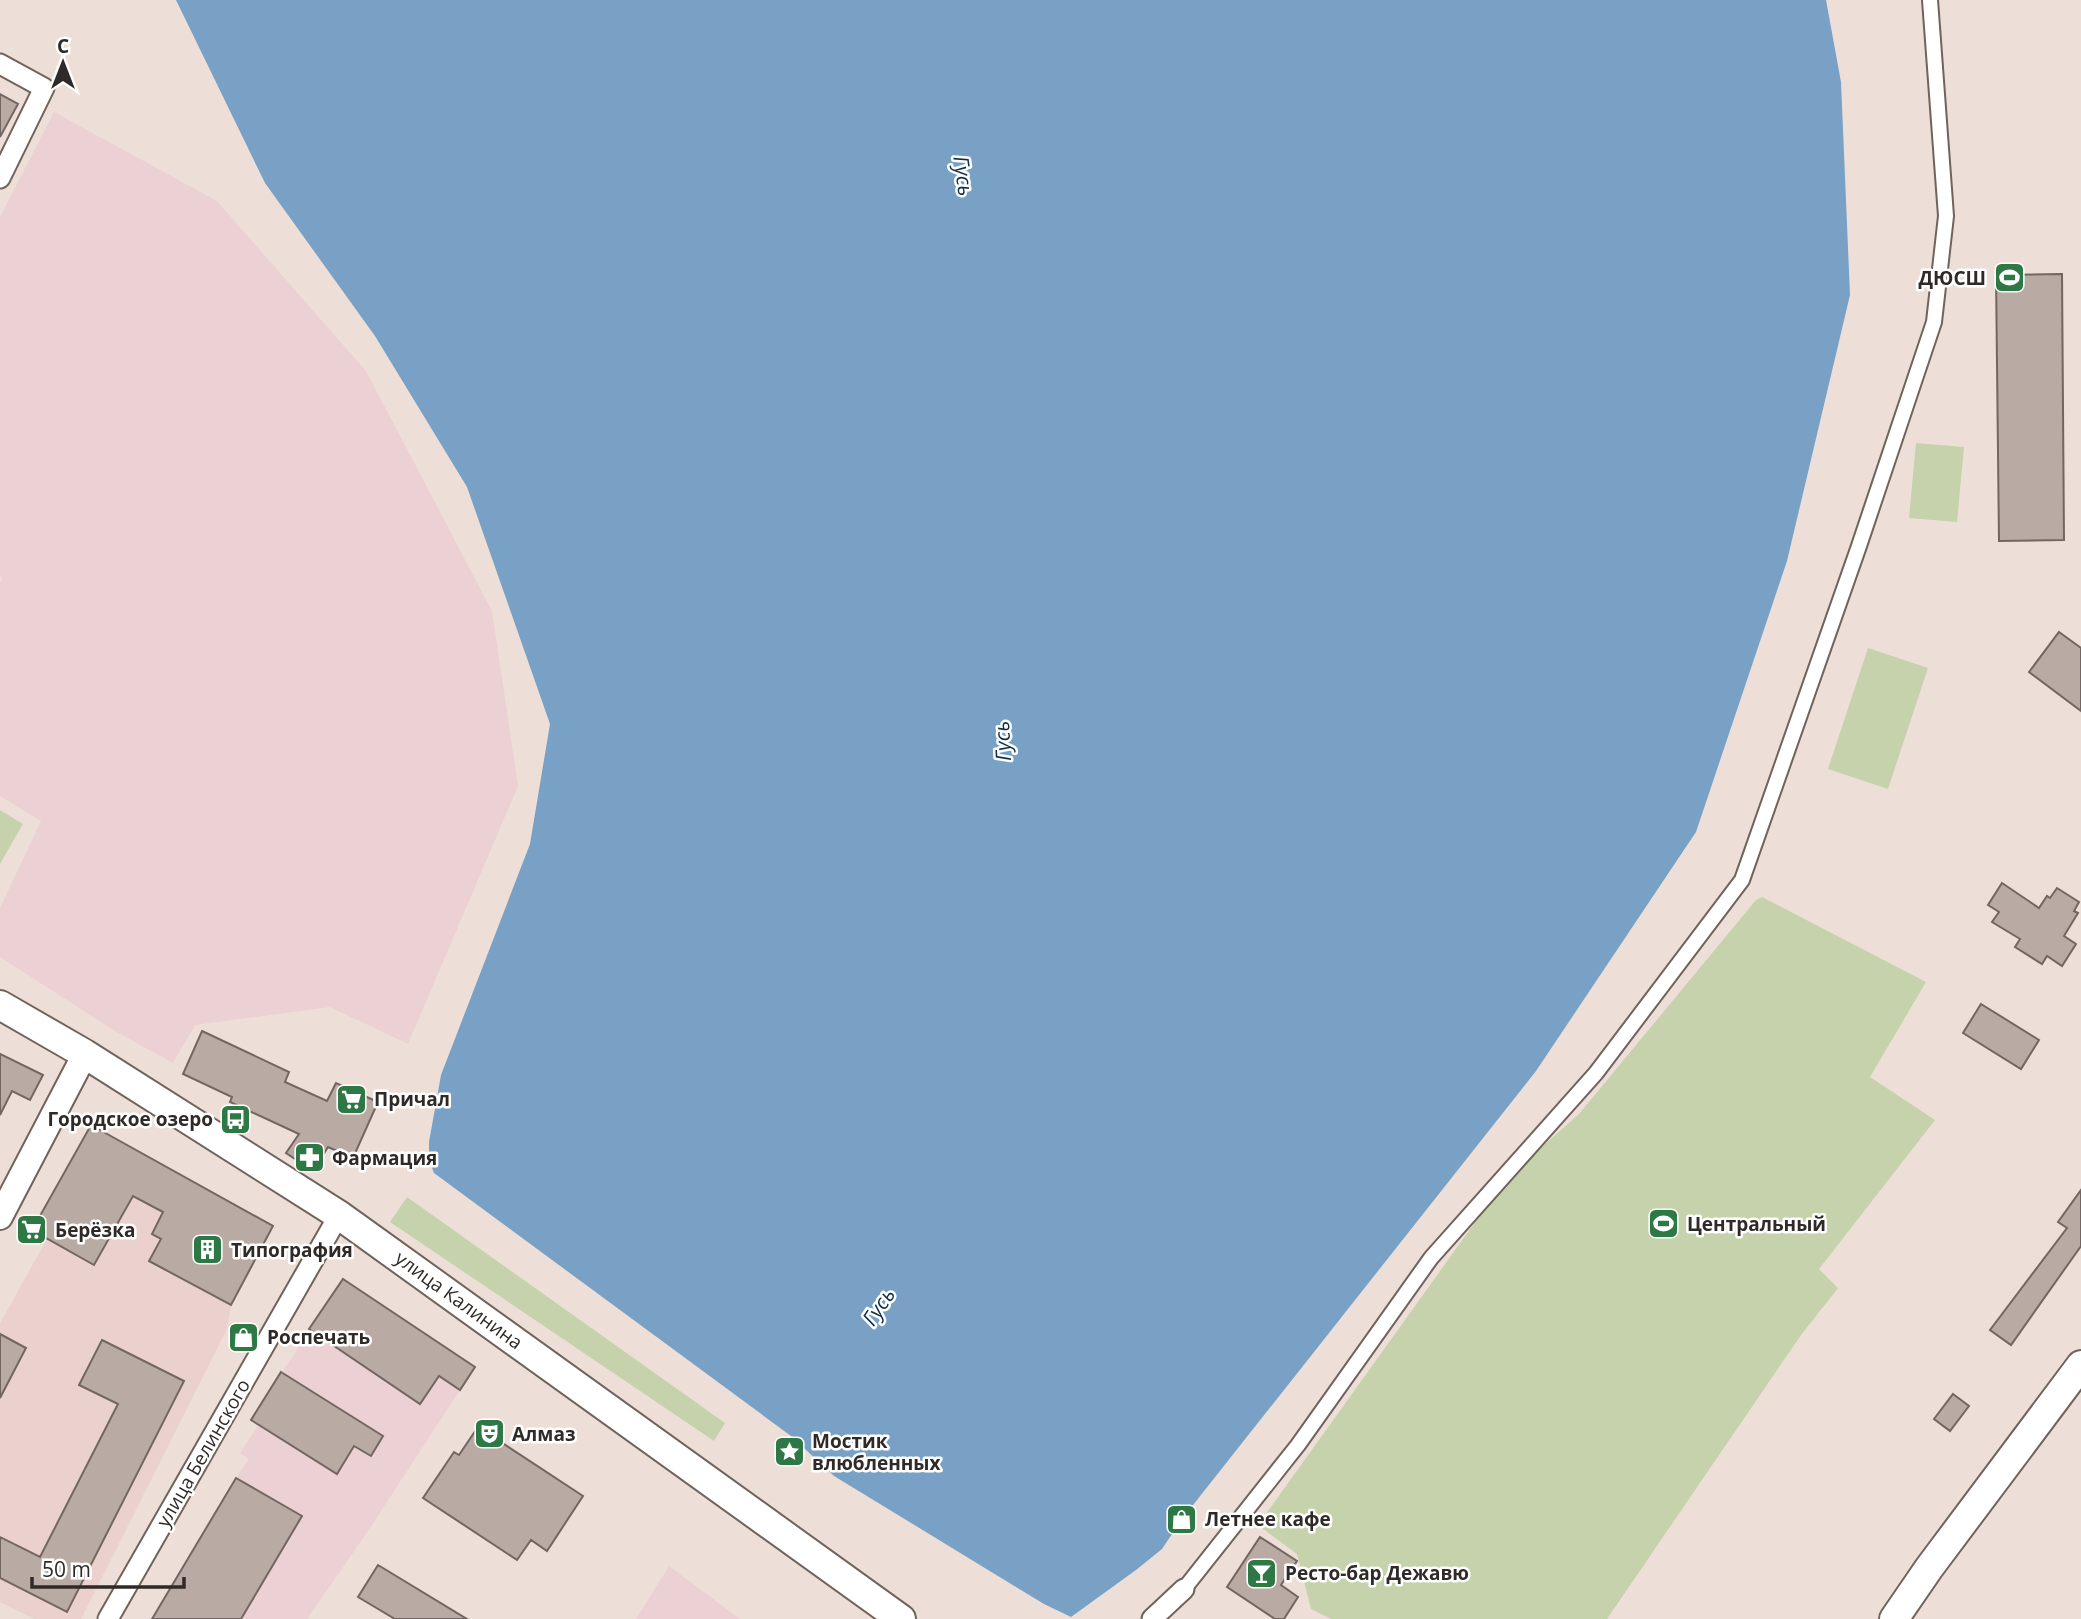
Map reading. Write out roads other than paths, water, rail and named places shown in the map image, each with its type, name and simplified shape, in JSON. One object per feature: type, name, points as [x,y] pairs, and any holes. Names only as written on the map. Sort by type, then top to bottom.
[{"type":"main road","name":"улица Калинина","points":[[0,1005],[85,1054],[339,1214],[901,1619]]},
{"type":"main road","points":[[1894,1619],[2081,1365]]},
{"type":"street","points":[[1152,1619],[1184,1589],[1298,1445],[1431,1258],[1596,1073],[1742,880],[1934,322],[1946,216],[1930,0]]},
{"type":"street","points":[[0,64],[44,88],[0,178]]},
{"type":"street","points":[[0,1217],[85,1054]]},
{"type":"street","name":"улица Белинского","points":[[108,1619],[339,1214]]},
{"type":"water","name":"Гусь","points":[[176,0],[1826,0],[1841,82],[1850,295],[1787,561],[1696,832],[1536,1071],[1182,1519],[1162,1549],[1071,1617],[1044,1604],[834,1476],[791,1436],[434,1173],[429,1160],[429,1142],[441,1075],[530,844],[550,724],[467,487],[375,336],[265,183]]},
{"type":"place","name":"ДЮСШ","points":[[2009,278]]},
{"type":"place","name":"Причал","points":[[351,1099]]},
{"type":"place","name":"Городское озеро","points":[[236,1119]]},
{"type":"place","name":"Фармация","points":[[309,1158]]},
{"type":"place","name":"Центральный","points":[[1664,1224]]},
{"type":"place","name":"Берёзка","points":[[32,1230]]},
{"type":"place","name":"Типография","points":[[208,1250]]},
{"type":"place","name":"Роспечать","points":[[244,1337]]},
{"type":"place","name":"Алмаз","points":[[489,1434]]},
{"type":"place","name":"Мостик влюбленных","points":[[789,1452]]},
{"type":"place","name":"Летнее кафе","points":[[1182,1519]]},
{"type":"place","name":"Ресто-бар Дежавю","points":[[1262,1573]]}]
